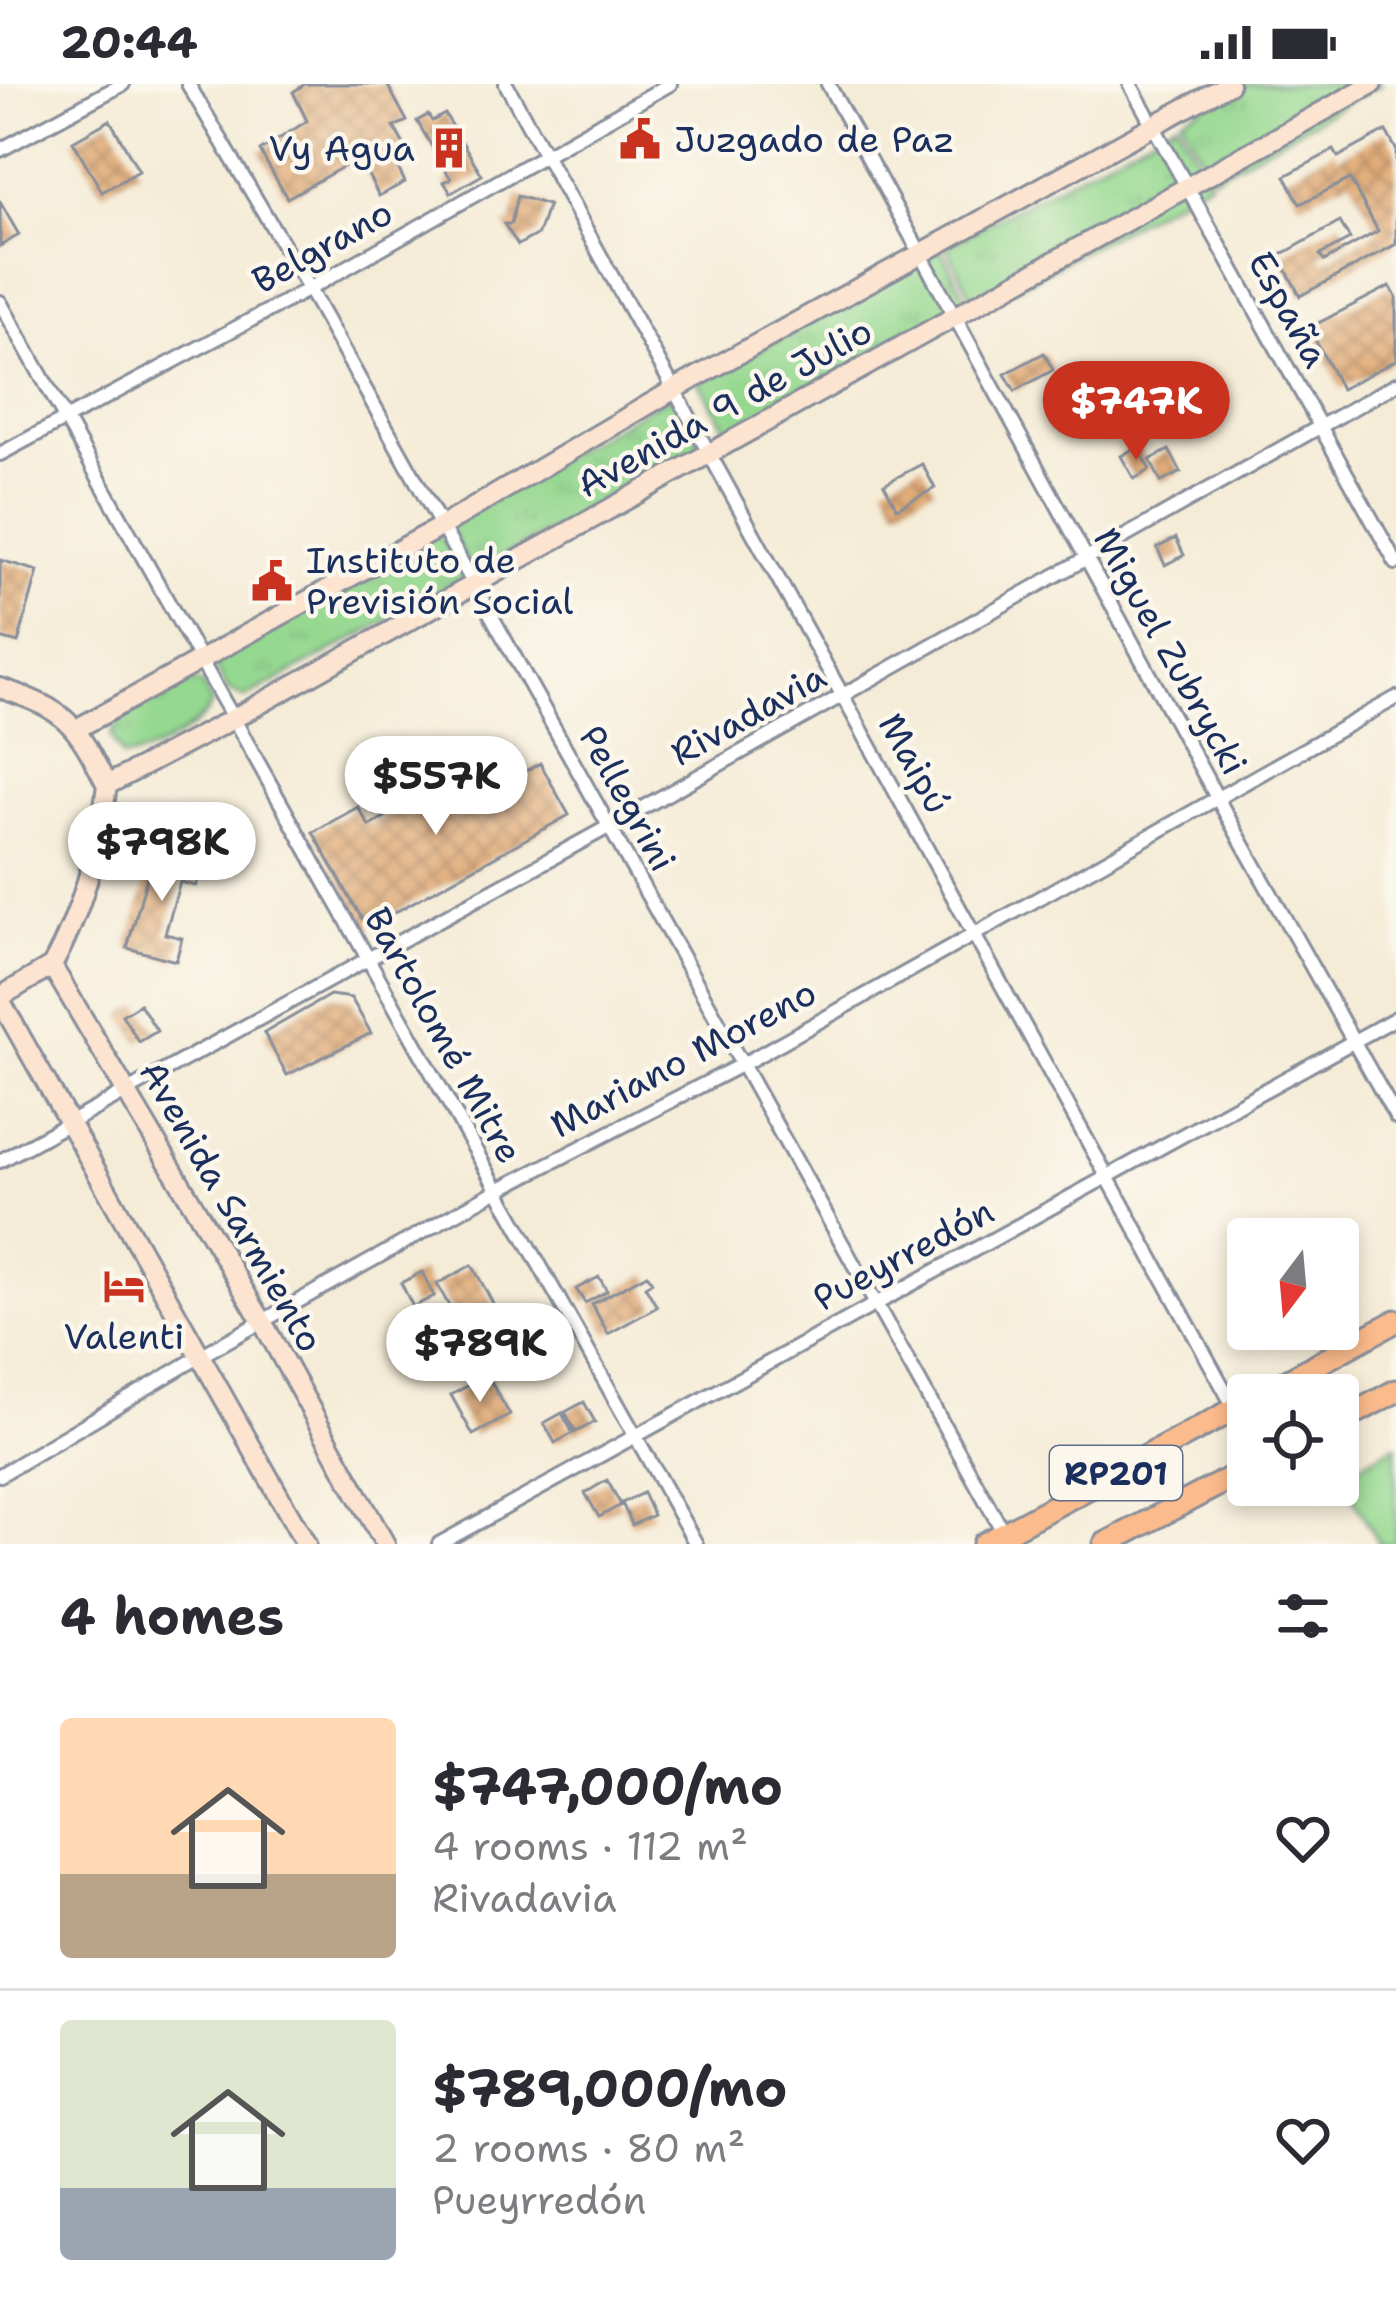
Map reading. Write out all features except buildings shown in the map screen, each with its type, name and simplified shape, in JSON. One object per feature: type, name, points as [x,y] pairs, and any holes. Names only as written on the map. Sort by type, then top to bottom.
[{"type":"main road","name":"Avenida 9 de Julio","points":[[78,728],[442,526],[675,389],[1229,84]]},
{"type":"main road","name":"Avenida 9 de Julio","points":[[107,785],[232,721],[1372,84]]},
{"type":"main road","points":[[0,688],[52,709],[78,728],[107,785],[87,890],[75,924],[52,966],[0,999],[306,1544]]},
{"type":"main road","name":"Avenida Sarmiento","points":[[52,966],[263,1323],[386,1544]]},
{"type":"main road","points":[[1299,1374],[1396,1321]]},
{"type":"main road","points":[[1359,1411],[1396,1391]]},
{"type":"main road","name":"RP201","points":[[984,1544],[1007,1538],[1227,1414]]},
{"type":"main road","name":"RP201","points":[[1105,1544],[1227,1480]]},
{"type":"street","points":[[0,150],[122,84]]},
{"type":"street","name":"Pellegrini","points":[[188,84],[309,289],[1007,1538]]},
{"type":"street","name":"Maipú","points":[[506,84],[1109,1178],[1227,1380]]},
{"type":"street","name":"Belgrano","points":[[0,454],[309,289],[670,84]]},
{"type":"street","name":"Miguel Zubrycki","points":[[828,84],[1396,1117]]},
{"type":"street","name":"España","points":[[1130,84],[1396,563]]},
{"type":"street","name":"Bartolomé Mitre","points":[[0,302],[696,1544]]},
{"type":"street","name":"Rivadavia","points":[[0,1161],[1396,385]]},
{"type":"street","name":"Mariano Moreno","points":[[0,1475],[202,1355],[496,1191],[743,1064],[1396,698]]},
{"type":"street","name":"Pueyrredón","points":[[440,1544],[1396,1018]]},
{"type":"green space","points":[[1243,84],[1380,84],[1213,177],[1181,118]]},
{"type":"green space","points":[[1177,121],[1209,181],[978,309],[946,246]]},
{"type":"green space","points":[[941,250],[973,311],[732,438],[699,383]]},
{"type":"green space","points":[[671,395],[703,450],[473,572],[446,523]]},
{"type":"green space","points":[[437,529],[465,578],[245,698],[228,691],[213,662]]},
{"type":"green space","points":[[186,680],[202,684],[212,703],[206,712],[160,747],[122,757],[111,735],[118,720]]},
{"type":"green space","points":[[1396,1445],[1396,1544],[1379,1544],[1358,1506],[1359,1465]]},
{"type":"place","name":"Juzgado de Paz","points":[[640,139]]},
{"type":"place","name":"Vy Agua","points":[[449,148]]},
{"type":"place","name":"Instituto de Previsión Social","points":[[272,581]]},
{"type":"place","name":"Valenti","points":[[124,1286]]}]
